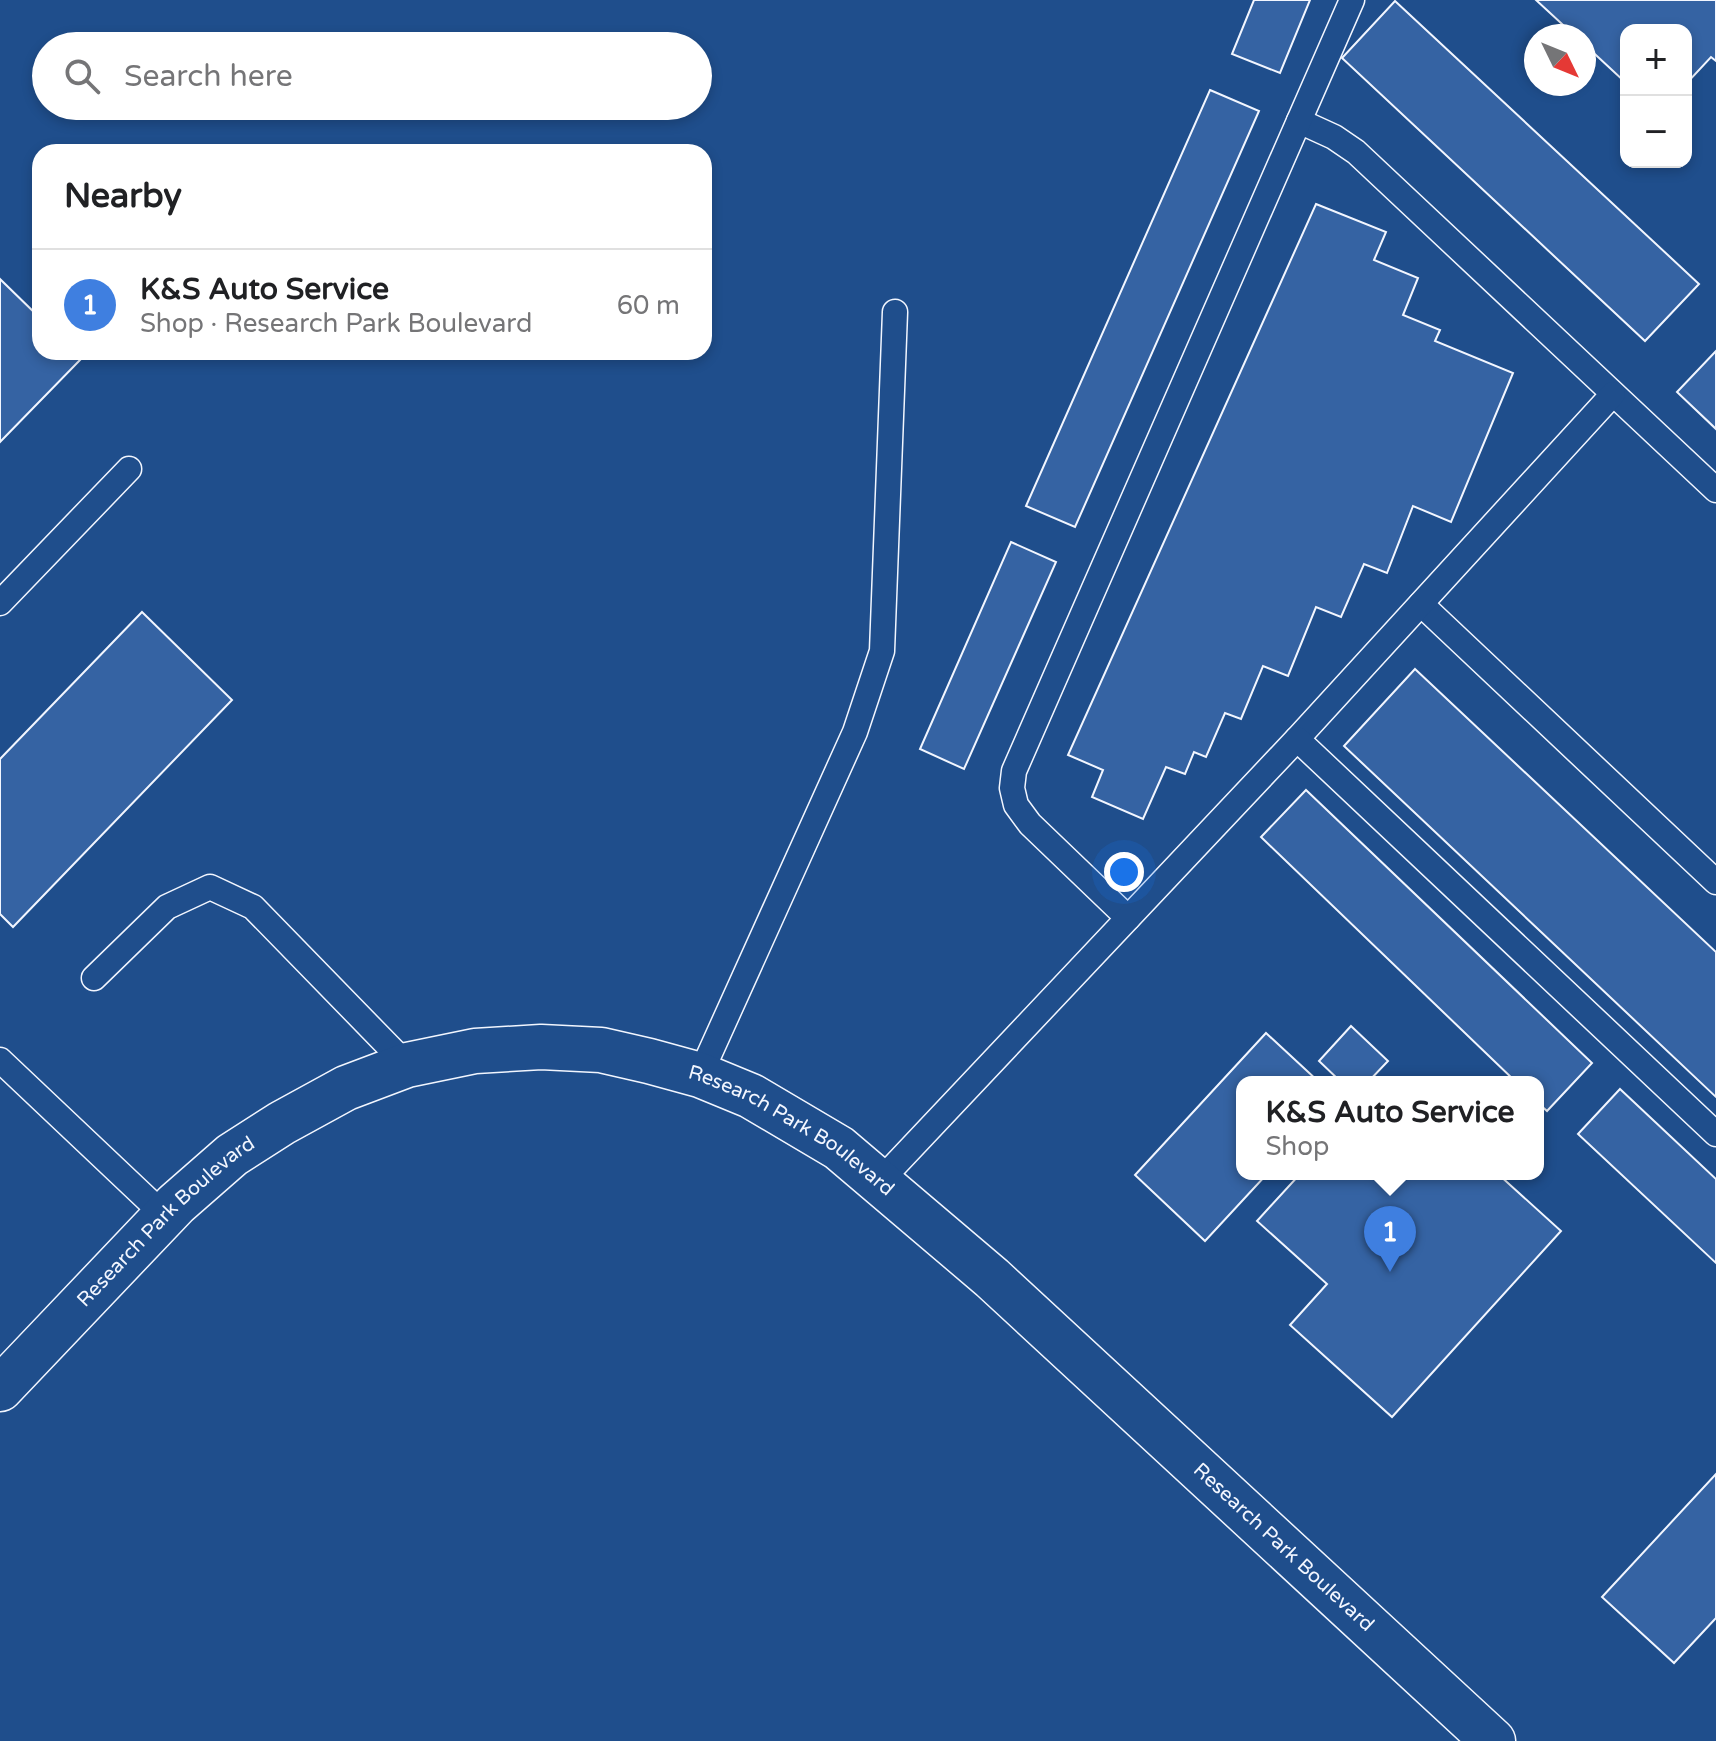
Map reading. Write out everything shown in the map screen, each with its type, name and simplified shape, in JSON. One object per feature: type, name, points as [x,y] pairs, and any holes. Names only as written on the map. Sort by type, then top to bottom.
[{"type":"street","name":"Research Park Boulevard","points":[[0,1389],[176,1204],[232,1155],[346,1088],[407,1065],[475,1051],[541,1047],[601,1050],[649,1061],[700,1075],[751,1096],[839,1148],[880,1181],[992,1278],[1493,1741]]},
{"type":"lane","points":[[1128,918],[1030,824],[1016,805],[1012,788],[1014,771],[1352,0]]},
{"type":"lane","points":[[1299,121],[1334,137],[1356,152],[1716,490]]},
{"type":"lane","points":[[700,1075],[855,732],[882,651],[895,312]]},
{"type":"lane","points":[[880,1181],[1297,739],[1613,394]]},
{"type":"lane","points":[[0,603],[129,469]]},
{"type":"lane","points":[[1421,604],[1716,882]]},
{"type":"lane","points":[[1297,739],[1716,1134]]},
{"type":"lane","points":[[94,978],[167,907],[210,887],[253,907],[407,1065]]},
{"type":"lane","points":[[0,1060],[165,1216]]},
{"type":"building","points":[[1254,0],[1310,0],[1280,73],[1232,54]]},
{"type":"building","points":[[1536,0],[1716,0],[1716,61],[1711,57],[1692,78],[1692,24],[1620,24],[1620,77],[1596,55],[1596,24],[1562,24]]},
{"type":"building","points":[[1395,1],[1699,284],[1645,341],[1342,58]]},
{"type":"building","points":[[1210,90],[1259,111],[1075,527],[1026,506]]},
{"type":"building","points":[[1316,204],[1386,232],[1374,260],[1418,278],[1403,315],[1440,330],[1435,341],[1513,373],[1451,522],[1413,506],[1387,573],[1364,564],[1341,617],[1316,607],[1288,676],[1263,666],[1241,719],[1225,713],[1206,757],[1194,752],[1185,774],[1166,767],[1143,819],[1092,797],[1103,770],[1068,755]]},
{"type":"building","points":[[0,279],[32,310],[32,360],[80,360],[0,442]]},
{"type":"building","points":[[1716,351],[1716,429],[1677,392]]},
{"type":"building","points":[[1011,542],[1056,562],[964,769],[920,749]]},
{"type":"building","points":[[142,612],[232,700],[13,927],[0,914],[0,759]]},
{"type":"building","points":[[1415,669],[1716,952],[1716,1097],[1344,746]]},
{"type":"building","points":[[1306,790],[1592,1063],[1547,1111],[1544,1108],[1544,1076],[1510,1076],[1261,837]]},
{"type":"building","points":[[1351,1026],[1388,1061],[1374,1076],[1335,1076],[1319,1061]]},
{"type":"building","points":[[1266,1033],[1313,1076],[1236,1076],[1236,1180],[1261,1180],[1205,1241],[1135,1175]]},
{"type":"building","points":[[1620,1089],[1716,1179],[1716,1263],[1578,1134]]},
{"type":"building","points":[[1295,1180],[1505,1180],[1561,1231],[1392,1417],[1290,1325],[1327,1284],[1257,1221]]},
{"type":"building","points":[[1716,1474],[1716,1618],[1674,1663],[1602,1597]]},
{"type":"place","name":"K&S Auto Service","points":[[1390,1272]]}]
